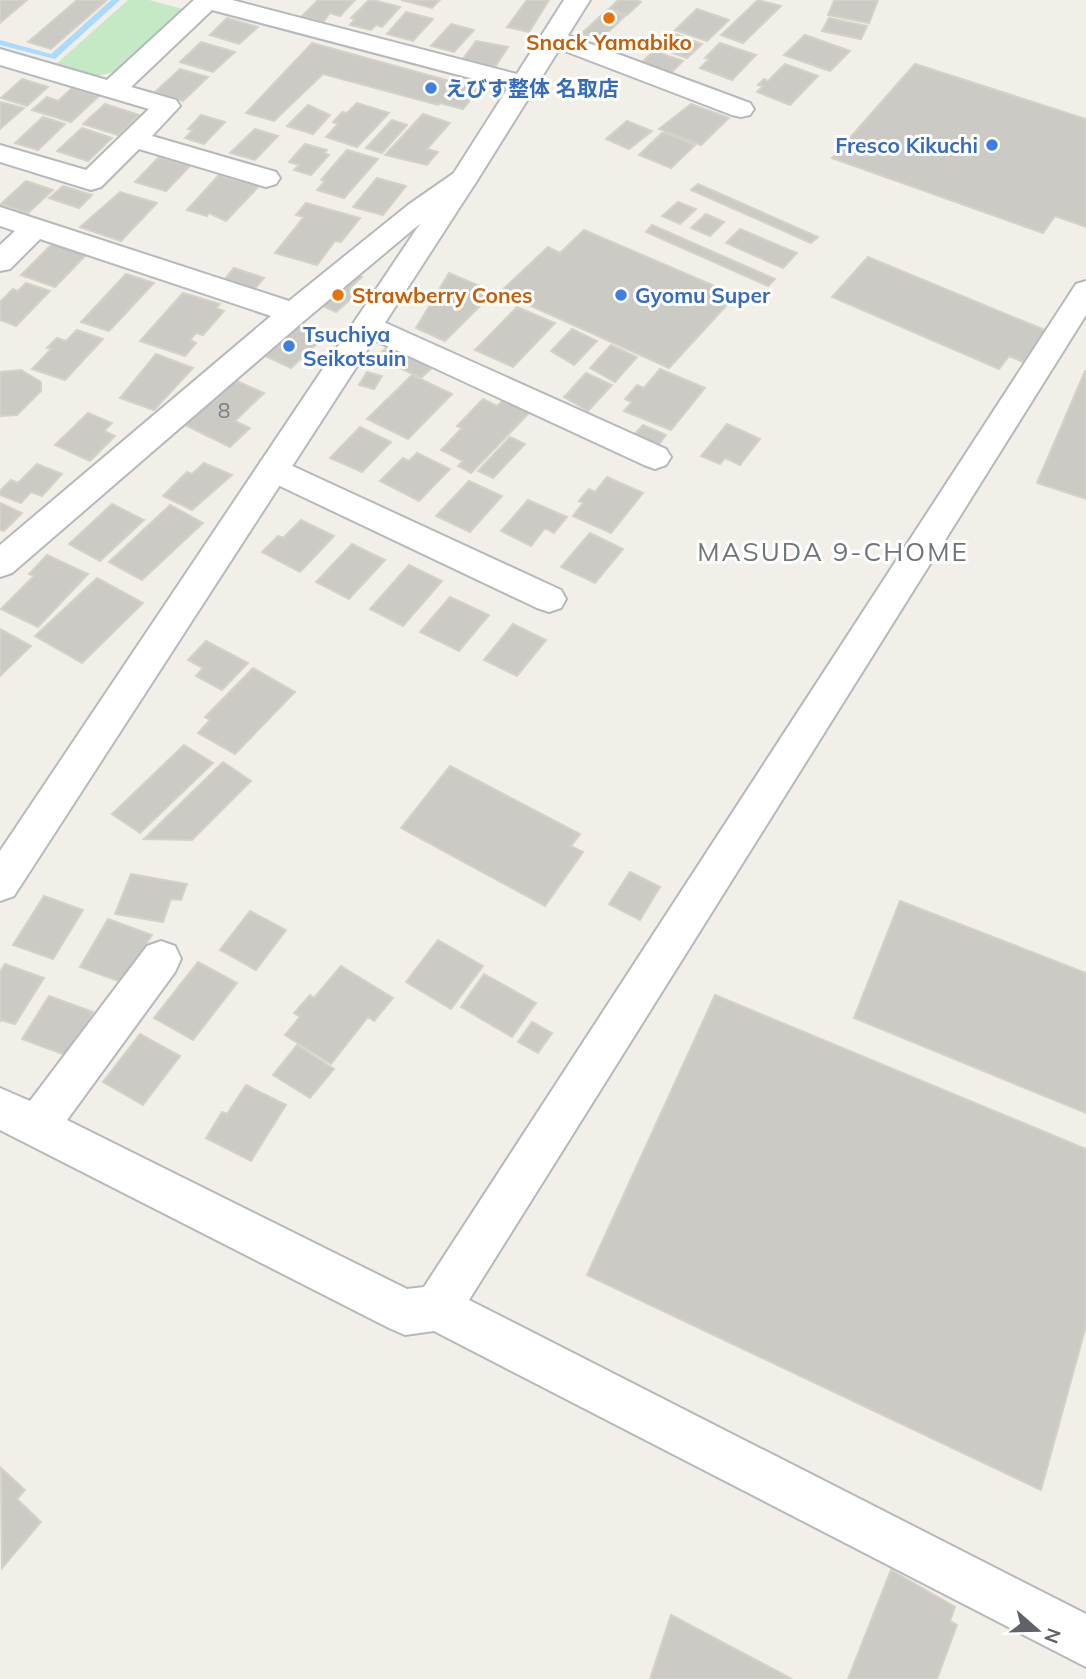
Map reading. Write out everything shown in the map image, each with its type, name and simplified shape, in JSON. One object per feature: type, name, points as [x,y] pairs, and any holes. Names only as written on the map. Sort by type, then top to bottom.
[{"type":"street","points":[[0,884],[464,179],[577,0]]},
{"type":"street","points":[[112,90],[207,1],[523,84]]},
{"type":"street","points":[[553,37],[741,109]]},
{"type":"street","points":[[0,57],[167,106],[91,181],[6,162]]},
{"type":"street","points":[[133,139],[266,178]]},
{"type":"street","points":[[0,564],[294,313],[418,211],[464,179]]},
{"type":"street","points":[[0,216],[294,313]]},
{"type":"street","points":[[0,262],[36,227]]},
{"type":"street","points":[[437,1308],[1086,291]]},
{"type":"street","points":[[368,325],[655,457]]},
{"type":"street","points":[[273,469],[549,599]]},
{"type":"street","points":[[160,959],[18,1117],[405,1312],[437,1308],[1086,1641]]},
{"type":"green space","points":[[128,0],[149,0],[186,10],[119,71],[92,77],[55,65]]},
{"type":"building","points":[[0,0],[27,0],[0,23]]},
{"type":"building","points":[[77,0],[107,0],[51,49],[28,42]]},
{"type":"building","points":[[318,0],[355,0],[340,16],[330,13],[323,22],[302,16]]},
{"type":"building","points":[[369,0],[400,7],[382,27],[376,25],[371,30],[350,25],[355,19],[351,18]]},
{"type":"building","points":[[401,0],[440,0],[432,8]]},
{"type":"building","points":[[527,0],[549,0],[529,32],[507,27]]},
{"type":"building","points":[[618,0],[641,2],[627,15],[609,9]]},
{"type":"building","points":[[758,0],[781,6],[743,43],[721,35]]},
{"type":"building","points":[[878,0],[869,23],[828,15],[834,1]]},
{"type":"building","points":[[697,9],[729,20],[707,41],[675,30]]},
{"type":"building","points":[[607,10],[625,16],[600,40],[581,34]]},
{"type":"building","points":[[406,12],[433,19],[413,41],[387,34]]},
{"type":"building","points":[[227,18],[258,27],[239,44],[210,35]]},
{"type":"building","points":[[829,18],[867,26],[861,39],[822,31]]},
{"type":"building","points":[[451,24],[474,30],[454,52],[431,46]]},
{"type":"building","points":[[673,33],[702,44],[687,58],[657,47]]},
{"type":"building","points":[[805,35],[850,51],[830,71],[784,55]]},
{"type":"building","points":[[476,41],[508,47],[495,67],[463,59]]},
{"type":"building","points":[[201,42],[235,52],[213,72],[180,62]]},
{"type":"building","points":[[312,43],[479,89],[463,109],[440,103],[438,105],[323,74],[274,121],[246,113]]},
{"type":"building","points":[[720,43],[756,55],[732,80],[700,68],[709,59],[705,58]]},
{"type":"building","points":[[654,51],[683,61],[668,76],[639,65]]},
{"type":"building","points":[[785,64],[818,76],[790,105],[757,92],[763,86],[758,85],[764,79],[768,81]]},
{"type":"building","points":[[915,64],[1086,119],[1086,227],[1055,216],[1043,233],[832,158]]},
{"type":"building","points":[[180,69],[208,77],[183,101],[155,92]]},
{"type":"building","points":[[22,79],[48,87],[27,106],[1,98]]},
{"type":"building","points":[[72,88],[99,96],[71,122],[32,110],[47,97],[58,101]]},
{"type":"building","points":[[0,102],[24,108],[0,129]]},
{"type":"building","points":[[357,103],[389,113],[357,147],[326,137],[338,124],[333,122],[342,112],[347,113]]},
{"type":"building","points":[[105,104],[139,115],[118,135],[83,124]]},
{"type":"building","points":[[691,104],[729,118],[701,145],[659,129]]},
{"type":"building","points":[[308,105],[330,115],[313,134],[287,126]]},
{"type":"building","points":[[423,114],[450,123],[427,149],[438,152],[427,165],[385,155]]},
{"type":"building","points":[[201,115],[225,122],[204,144],[185,138],[193,130],[188,129]]},
{"type":"building","points":[[43,117],[65,124],[38,150],[15,143]]},
{"type":"building","points":[[392,120],[407,125],[382,153],[366,148]]},
{"type":"building","points":[[627,121],[652,131],[629,149],[606,139]]},
{"type":"building","points":[[82,128],[112,138],[88,161],[57,151]]},
{"type":"building","points":[[255,129],[278,136],[255,160],[230,153]]},
{"type":"building","points":[[663,132],[695,145],[671,168],[639,155]]},
{"type":"building","points":[[305,144],[327,150],[324,153],[329,155],[311,175],[294,170],[299,165],[289,162]]},
{"type":"building","points":[[347,150],[378,159],[344,198],[317,190],[325,181],[321,180]]},
{"type":"building","points":[[159,157],[190,166],[166,191],[135,182]]},
{"type":"building","points":[[219,175],[259,186],[226,221],[209,213],[207,216],[187,210]]},
{"type":"building","points":[[377,178],[406,186],[383,215],[353,207]]},
{"type":"building","points":[[26,181],[53,190],[28,213],[1,204]]},
{"type":"building","points":[[698,184],[818,237],[811,243],[691,190]]},
{"type":"building","points":[[63,186],[92,195],[79,208],[49,198]]},
{"type":"building","points":[[120,192],[157,203],[121,241],[80,227]]},
{"type":"building","points":[[678,202],[696,209],[680,224],[662,216]]},
{"type":"building","points":[[306,203],[360,218],[341,242],[335,241],[317,265],[275,253],[304,217],[296,215]]},
{"type":"building","points":[[706,214],[724,222],[710,236],[691,228]]},
{"type":"building","points":[[652,225],[775,279],[768,286],[646,232]]},
{"type":"building","points":[[740,229],[797,253],[783,268],[726,243]]},
{"type":"building","points":[[584,230],[736,295],[669,368],[500,292],[548,247],[560,253]]},
{"type":"building","points":[[54,242],[88,253],[55,287],[21,275]]},
{"type":"building","points":[[868,257],[1047,331],[1023,362],[1009,356],[999,369],[832,297]]},
{"type":"building","points":[[234,268],[264,278],[251,293],[224,280]]},
{"type":"building","points":[[348,270],[362,277],[351,287],[360,291],[336,312],[312,301]]},
{"type":"building","points":[[449,273],[494,292],[445,341],[416,328]]},
{"type":"building","points":[[126,274],[154,283],[109,331],[81,322]]},
{"type":"building","points":[[26,283],[50,291],[16,326],[0,320],[0,302],[13,289],[18,291]]},
{"type":"building","points":[[183,293],[220,304],[216,308],[224,311],[203,335],[196,333],[190,340],[196,343],[185,356],[140,341]]},
{"type":"building","points":[[517,307],[555,323],[513,367],[475,350]]},
{"type":"building","points":[[292,324],[323,338],[291,368],[259,353]]},
{"type":"building","points":[[572,329],[597,341],[574,365],[551,351]]},
{"type":"building","points":[[77,330],[103,339],[65,380],[32,369],[51,349],[47,348],[57,338],[66,341]]},
{"type":"building","points":[[390,344],[435,365],[421,378],[377,357]]},
{"type":"building","points":[[611,345],[637,357],[615,382],[590,368]]},
{"type":"building","points":[[156,354],[193,368],[154,410],[120,398]]},
{"type":"building","points":[[660,369],[705,388],[671,430],[624,411],[632,402],[625,399],[637,385],[644,388]]},
{"type":"building","points":[[21,370],[41,382],[41,391],[17,415],[0,416],[0,372]]},
{"type":"building","points":[[1086,371],[1086,499],[1037,483]]},
{"type":"building","points":[[367,372],[382,376],[374,389],[359,385]]},
{"type":"building","points":[[586,373],[612,385],[588,411],[564,397]]},
{"type":"building","points":[[412,375],[452,394],[408,439],[367,419]]},
{"type":"building","points":[[230,378],[264,393],[235,421],[250,428],[230,447],[181,423]]},
{"type":"building","points":[[507,396],[533,409],[471,473],[458,466],[463,461],[441,450],[462,428],[457,426],[483,399],[497,406]]},
{"type":"building","points":[[88,413],[112,423],[104,431],[115,436],[90,461],[55,445]]},
{"type":"building","points":[[727,424],[760,439],[740,465],[725,458],[720,464],[701,456]]},
{"type":"building","points":[[643,425],[666,435],[657,447],[633,436]]},
{"type":"building","points":[[360,427],[391,442],[362,472],[330,458]]},
{"type":"building","points":[[510,437],[525,444],[493,478],[478,471]]},
{"type":"building","points":[[417,453],[450,469],[419,501],[380,481],[403,458],[409,461]]},
{"type":"building","points":[[204,463],[232,475],[192,510],[163,496],[187,472],[192,474]]},
{"type":"building","points":[[37,464],[62,474],[42,496],[31,492],[21,503],[0,495],[0,491],[11,480],[18,483]]},
{"type":"building","points":[[607,477],[643,493],[611,533],[573,516],[583,503],[579,501],[589,489],[595,492]]},
{"type":"building","points":[[469,481],[502,496],[470,532],[436,516]]},
{"type":"building","points":[[528,500],[567,517],[554,533],[545,528],[531,546],[501,531]]},
{"type":"building","points":[[0,503],[22,513],[4,531],[0,530]]},
{"type":"building","points":[[112,504],[144,520],[100,561],[69,544]]},
{"type":"building","points":[[170,505],[203,523],[142,580],[109,562]]},
{"type":"building","points":[[301,520],[334,536],[300,572],[262,552],[278,536],[283,538]]},
{"type":"building","points":[[590,533],[623,549],[595,583],[561,567]]},
{"type":"building","points":[[352,544],[385,560],[349,599],[316,582]]},
{"type":"building","points":[[47,555],[88,574],[38,627],[1,609],[34,576],[29,574]]},
{"type":"building","points":[[409,565],[442,581],[403,626],[370,609]]},
{"type":"building","points":[[97,578],[143,603],[82,663],[35,636]]},
{"type":"building","points":[[450,597],[489,615],[459,651],[420,632]]},
{"type":"building","points":[[513,624],[546,640],[517,676],[484,660]]},
{"type":"building","points":[[0,629],[31,646],[0,676]]},
{"type":"building","points":[[206,641],[248,663],[222,690],[196,676],[203,668],[188,660]]},
{"type":"building","points":[[253,668],[295,692],[235,754],[198,733],[210,720],[205,717]]},
{"type":"building","points":[[184,745],[213,763],[140,833],[112,814]]},
{"type":"building","points":[[223,762],[251,781],[192,840],[144,839]]},
{"type":"building","points":[[450,766],[580,834],[571,846],[583,852],[545,906],[401,828]]},
{"type":"building","points":[[630,872],[660,887],[640,920],[609,904]]},
{"type":"building","points":[[131,874],[187,884],[181,900],[171,899],[163,922],[115,914]]},
{"type":"building","points":[[44,896],[83,910],[53,959],[13,945]]},
{"type":"building","points":[[900,901],[1086,973],[1086,1113],[854,1018]]},
{"type":"building","points":[[250,911],[286,930],[256,970],[220,950]]},
{"type":"building","points":[[108,919],[152,935],[121,982],[80,967]]},
{"type":"building","points":[[438,940],[483,966],[451,1009],[406,982]]},
{"type":"building","points":[[198,962],[237,983],[193,1040],[154,1018]]},
{"type":"building","points":[[5,964],[44,978],[15,1024],[1,1020],[0,1022],[0,972]]},
{"type":"building","points":[[341,966],[393,998],[374,1021],[368,1017],[331,1064],[285,1035],[300,1017],[294,1013],[310,995],[314,998]]},
{"type":"building","points":[[484,974],[536,1003],[512,1037],[461,1007]]},
{"type":"building","points":[[715,995],[1086,1149],[1086,1326],[1041,1490],[587,1275]]},
{"type":"building","points":[[49,996],[93,1012],[68,1056],[22,1039]]},
{"type":"building","points":[[532,1022],[552,1033],[538,1053],[518,1042]]},
{"type":"building","points":[[140,1034],[180,1056],[143,1105],[103,1082]]},
{"type":"building","points":[[297,1045],[334,1069],[310,1098],[273,1075]]},
{"type":"building","points":[[246,1085],[286,1105],[251,1161],[206,1138],[222,1112],[227,1114]]},
{"type":"building","points":[[1,1468],[25,1490],[17,1499],[41,1522],[2,1568]]},
{"type":"building","points":[[891,1570],[955,1607],[950,1621],[957,1625],[937,1679],[848,1679]]},
{"type":"building","points":[[671,1615],[792,1679],[650,1679]]},
{"type":"waterway","points":[[0,42],[52,57],[116,0]]},
{"type":"place","name":"Snack Yamabiko","points":[[609,18]]},
{"type":"place","name":"えびす整体 名取店","points":[[431,88]]},
{"type":"place","name":"Fresco Kikuchi","points":[[992,145]]},
{"type":"place","name":"Strawberry Cones","points":[[338,295]]},
{"type":"place","name":"Gyomu Super","points":[[621,295]]},
{"type":"place","name":"Tsuchiya Seikotsuin","points":[[289,346]]},
{"type":"district","name":"MASUDA 9-CHOME","points":[[833,551]]}]
